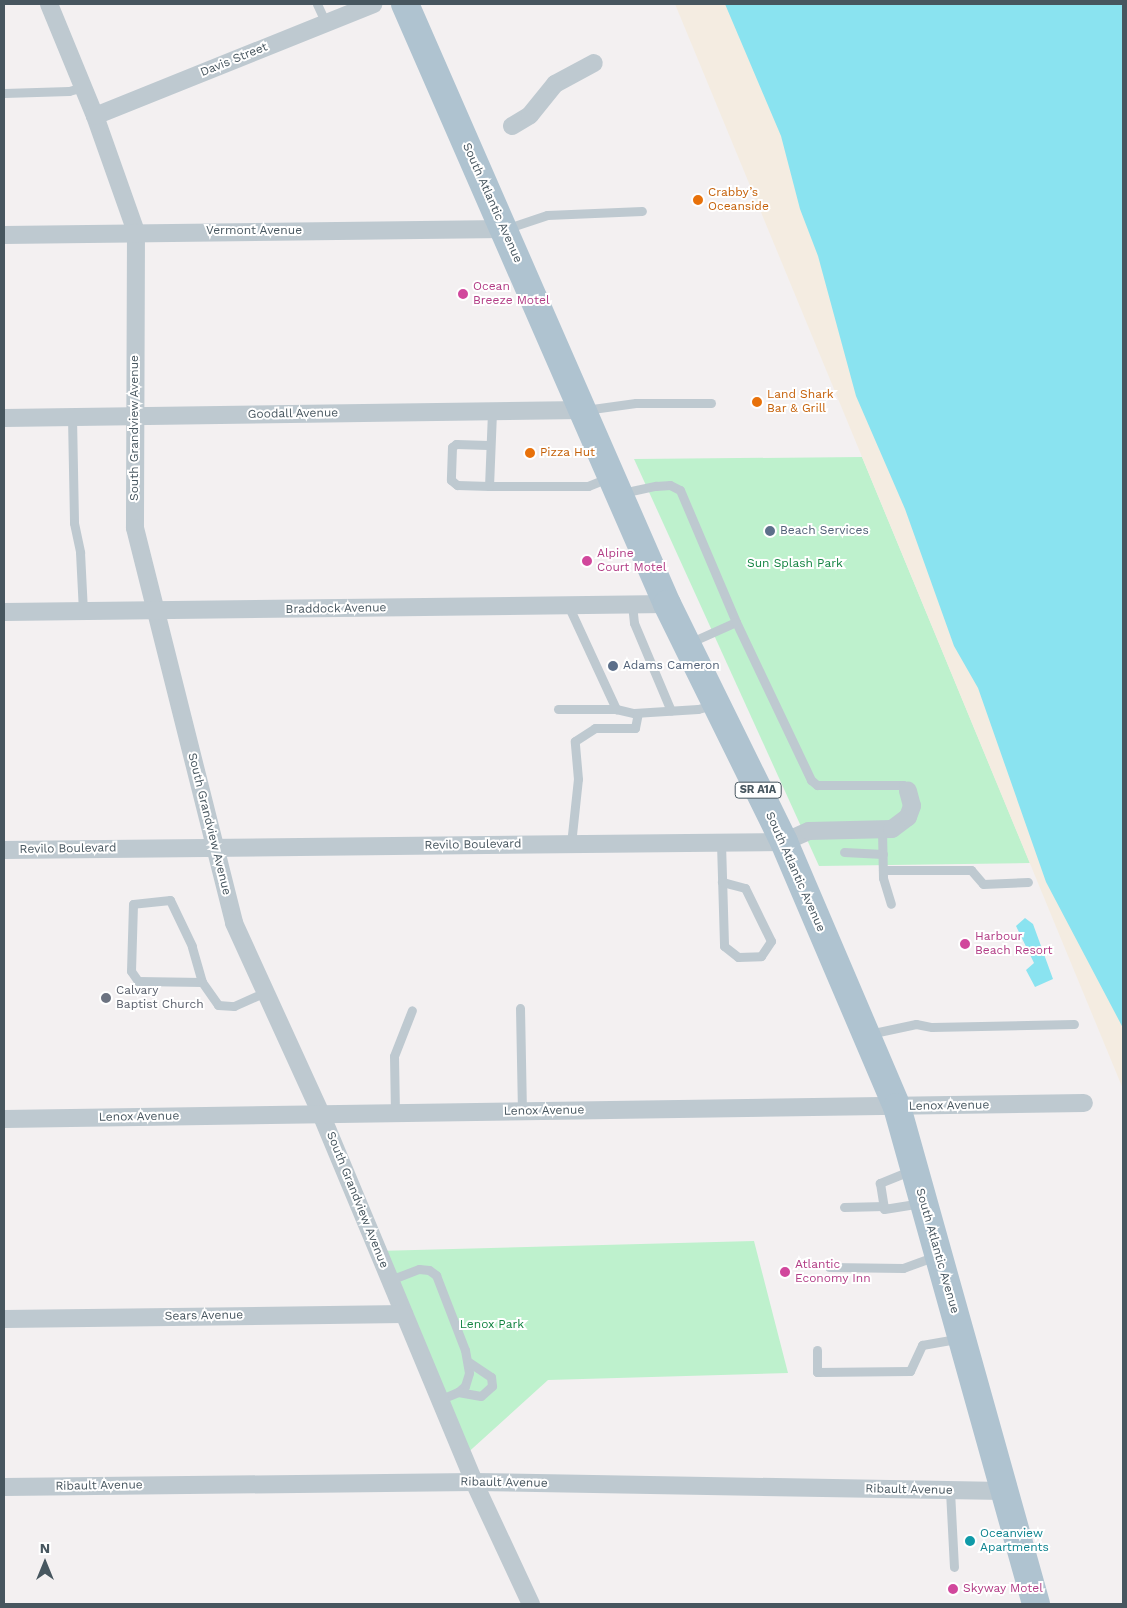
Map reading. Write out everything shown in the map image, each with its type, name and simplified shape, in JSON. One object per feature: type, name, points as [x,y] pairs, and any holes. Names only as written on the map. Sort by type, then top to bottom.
[{"type":"main road","name":"South Atlantic Avenue","points":[[405,4],[667,604],[784,842],[897,1107],[1036,1604]]},
{"type":"street","name":"South Grandview Avenue","points":[[49,4],[95,116],[136,232],[135,528],[234,923],[321,1114],[474,1482],[532,1604]]},
{"type":"street","name":"Davis Street","points":[[95,116],[373,4]]},
{"type":"street","points":[[512,126],[530,115],[555,84],[594,63]]},
{"type":"street","name":"Vermont Avenue","points":[[4,235],[504,229]]},
{"type":"street","name":"Goodall Avenue","points":[[4,418],[583,410]]},
{"type":"street","name":"Braddock Avenue","points":[[4,612],[156,612],[667,604]]},
{"type":"street","name":"Revilo Boulevard","points":[[4,850],[784,842],[809,831],[892,829],[908,817],[912,806],[908,790]]},
{"type":"street","name":"Lenox Avenue","points":[[4,1119],[1084,1103]]},
{"type":"street","name":"Sears Avenue","points":[[4,1319],[404,1314]]},
{"type":"street","name":"Ribault Avenue","points":[[4,1487],[474,1482],[1004,1492]]},
{"type":"lane","points":[[317,4],[326,23]]},
{"type":"lane","points":[[4,93],[69,91],[83,87]]},
{"type":"lane","points":[[504,229],[547,215],[642,211]]},
{"type":"lane","points":[[583,410],[636,403],[711,403]]},
{"type":"lane","points":[[489,486],[488,445],[492,412]]},
{"type":"lane","points":[[72,417],[74,523],[80,552],[83,612]]},
{"type":"lane","points":[[488,445],[456,444],[452,448],[451,480],[457,485],[670,485],[680,490],[736,622],[811,780],[826,786],[903,785],[908,790]]},
{"type":"lane","points":[[632,604],[634,623],[671,711]]},
{"type":"lane","points":[[568,605],[616,708]]},
{"type":"lane","points":[[687,644],[736,622]]},
{"type":"lane","points":[[558,709],[616,708],[638,713],[698,710],[716,704]]},
{"type":"lane","points":[[571,844],[578,779],[575,740],[595,728],[635,728],[638,713]]},
{"type":"lane","points":[[882,830],[883,870],[891,904]]},
{"type":"lane","points":[[721,843],[722,882],[724,946],[738,958],[761,956],[771,942],[745,888],[722,882]]},
{"type":"lane","points":[[844,852],[883,854]]},
{"type":"lane","points":[[883,870],[971,870],[983,884],[1028,882]]},
{"type":"lane","points":[[202,982],[138,981],[131,970],[133,904],[170,900],[192,946],[202,982],[218,1004],[234,1006],[265,992]]},
{"type":"lane","points":[[520,1008],[522,1112]]},
{"type":"lane","points":[[395,1113],[394,1056],[412,1010]]},
{"type":"lane","points":[[866,1035],[916,1024],[932,1027],[1074,1024]]},
{"type":"lane","points":[[884,1206],[880,1183],[914,1169]]},
{"type":"lane","points":[[844,1207],[884,1206],[890,1210],[923,1202]]},
{"type":"lane","points":[[829,1267],[903,1268],[938,1255]]},
{"type":"lane","points":[[390,1280],[419,1270],[429,1270],[436,1275],[469,1362],[465,1386],[458,1392],[439,1400]]},
{"type":"lane","points":[[817,1350],[817,1372],[910,1371],[922,1345],[961,1338]]},
{"type":"lane","points":[[458,1392],[481,1396],[492,1386],[491,1377],[469,1362]]},
{"type":"lane","points":[[950,1490],[954,1567]]},
{"type":"green space","name":"Sun Splash Park","points":[[862,457],[1030,863],[819,866],[634,459]]},
{"type":"green space","name":"Lenox Park","points":[[754,1241],[788,1373],[548,1380],[463,1457],[377,1251]]},
{"type":"sand","points":[[675,4],[861,4],[1123,657],[1123,1089]]},
{"type":"water","points":[[725,4],[1123,4],[1123,1028],[1046,882],[978,688],[954,646],[905,509],[856,396],[818,256],[800,209],[781,136]]},
{"type":"water","points":[[1025,918],[1033,924],[1053,979],[1035,987],[1026,970],[1034,963],[1016,926]]},
{"type":"place","name":"Crabby’s Oceanside","points":[[698,200]]},
{"type":"place","name":"Ocean Breeze Motel","points":[[463,294]]},
{"type":"place","name":"Land Shark Bar & Grill","points":[[757,402]]},
{"type":"place","name":"Pizza Hut","points":[[530,453]]},
{"type":"place","name":"Beach Services","points":[[770,531]]},
{"type":"place","name":"Alpine Court Motel","points":[[587,561]]},
{"type":"place","name":"Adams Cameron","points":[[613,666]]},
{"type":"place","name":"Harbour Beach Resort","points":[[965,944]]},
{"type":"place","name":"Calvary Baptist Church","points":[[106,998]]},
{"type":"place","name":"Atlantic Economy Inn","points":[[785,1272]]},
{"type":"place","name":"Oceanview Apartments","points":[[970,1541]]},
{"type":"place","name":"Skyway Motel","points":[[953,1589]]}]
